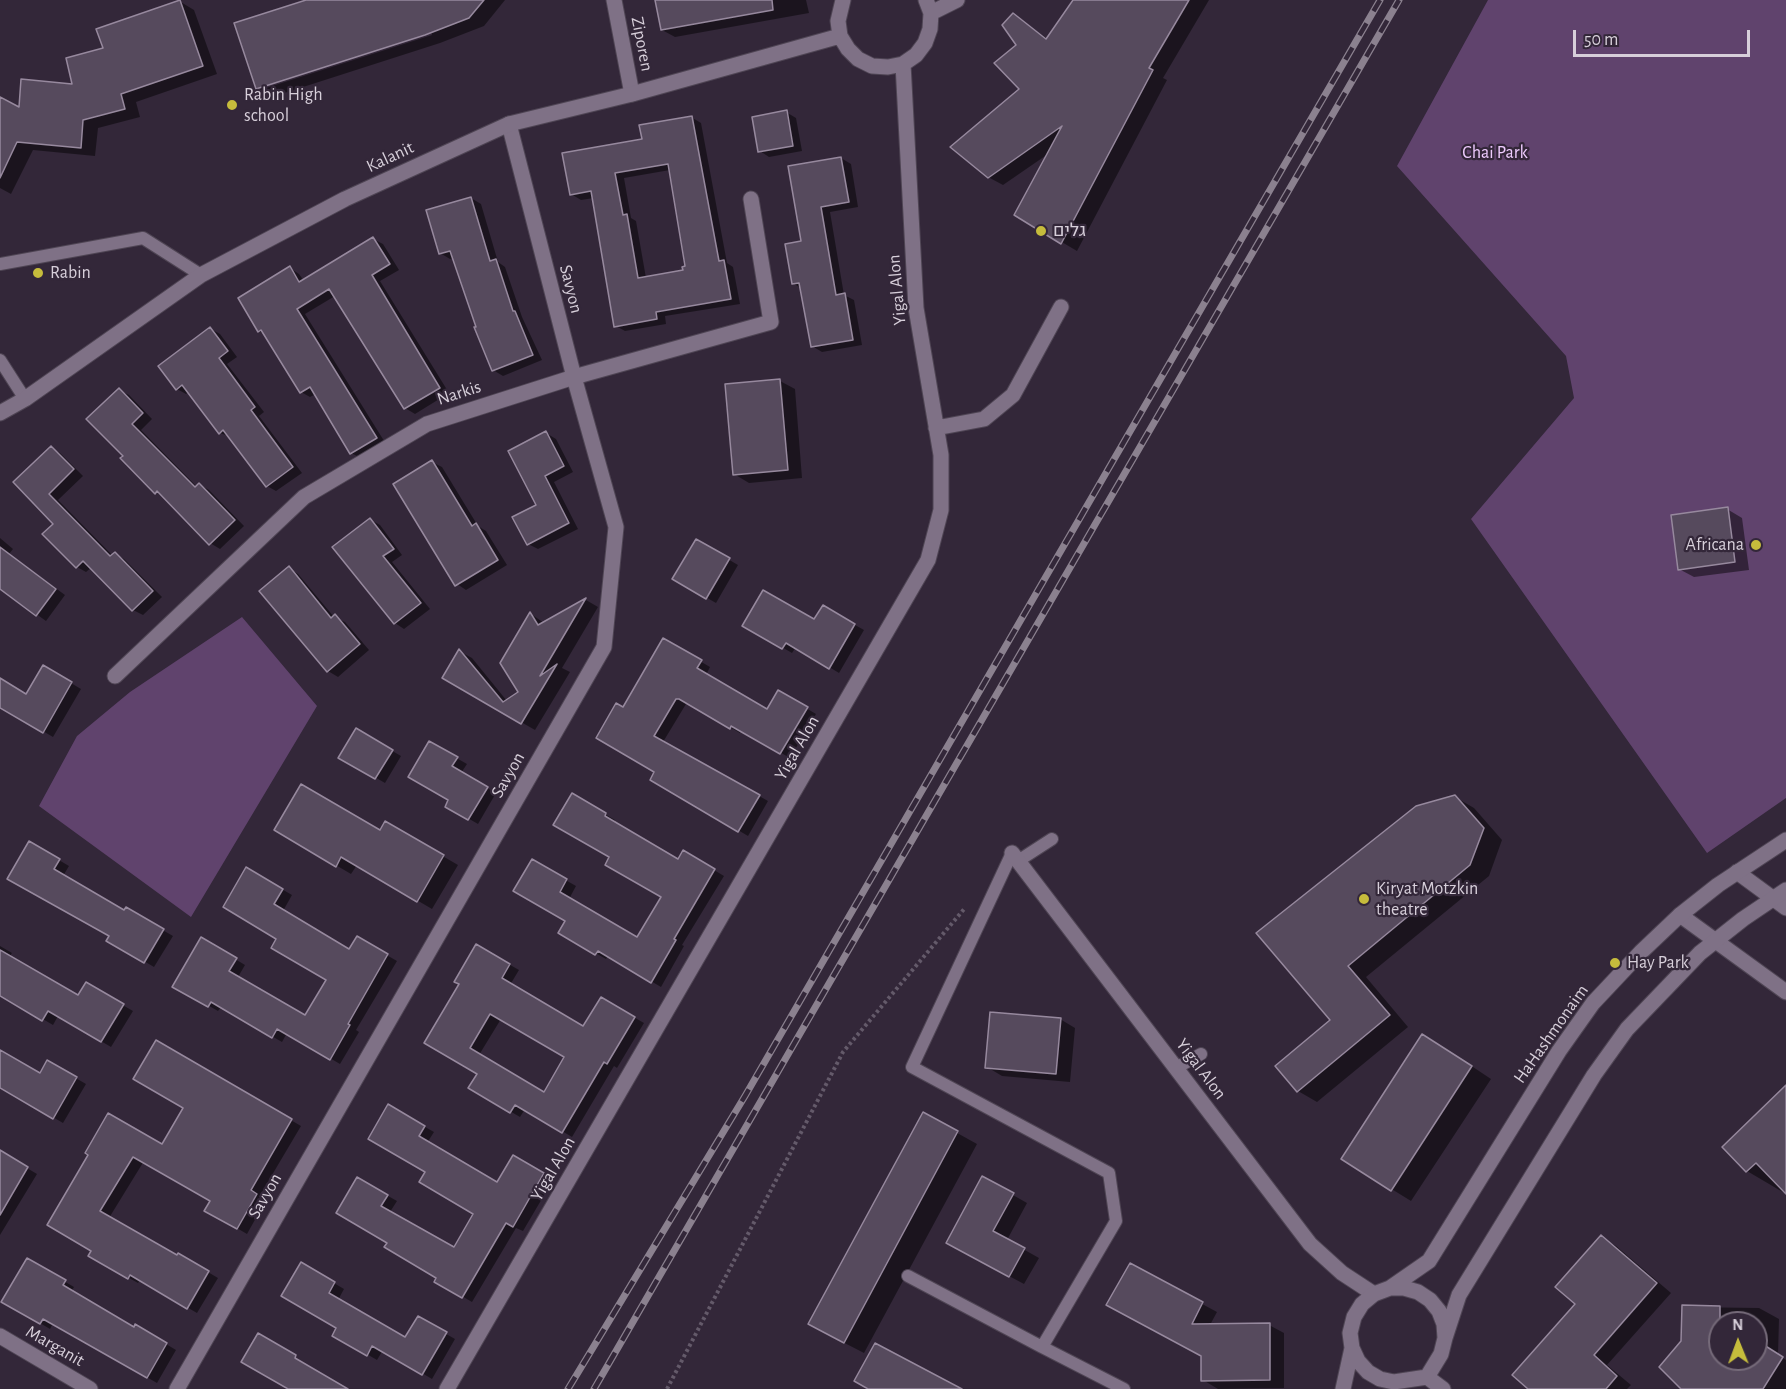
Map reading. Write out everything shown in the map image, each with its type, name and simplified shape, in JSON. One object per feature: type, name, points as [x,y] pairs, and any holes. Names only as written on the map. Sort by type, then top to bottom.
[{"type":"street","name":"Ziporen","points":[[614,0],[632,94]]},
{"type":"street","points":[[843,0],[838,21],[840,36],[848,49],[858,59],[872,66],[888,67],[903,64],[916,55],[926,43],[930,28],[928,7],[957,0]]},
{"type":"street","name":"Kalanit","points":[[0,413],[25,399],[201,276],[345,199],[508,124],[632,94],[840,36]]},
{"type":"street","name":"Yigal Alon","points":[[447,1389],[928,560],[940,510],[941,455],[916,308],[903,64]]},
{"type":"street","name":"Savyon","points":[[177,1389],[604,647],[616,527],[508,124]]},
{"type":"street","name":"Narkis","points":[[115,676],[304,497],[427,424],[574,377],[771,322],[751,199]]},
{"type":"street","points":[[936,428],[984,419],[1013,395],[1061,307]]},
{"type":"street","name":"HaHashmonaim","points":[[1390,1288],[1429,1261],[1559,1051],[1593,1003],[1680,915],[1737,872],[1786,840]]},
{"type":"street","name":"Yigal Alon","points":[[1015,857],[1310,1244],[1342,1273],[1374,1294]]},
{"type":"street","points":[[1737,872],[1786,908]]},
{"type":"street","points":[[1445,1338],[1444,1324],[1439,1311],[1430,1300],[1418,1292],[1404,1288],[1390,1288],[1374,1294],[1362,1304],[1354,1317],[1350,1333],[1352,1348],[1358,1361],[1368,1372],[1380,1379],[1405,1385],[1427,1377],[1441,1354],[1459,1295],[1594,1075],[1627,1029],[1700,953],[1786,890]]},
{"type":"street","points":[[1680,915],[1786,992]]},
{"type":"street","name":"Marganit","points":[[0,1336],[90,1389]]},
{"type":"street","points":[[1343,1389],[1352,1348]]},
{"type":"street","points":[[1427,1377],[1443,1389]]},
{"type":"lane","points":[[0,264],[143,238],[201,276]]},
{"type":"lane","points":[[0,360],[25,399]]},
{"type":"lane","points":[[1042,1347],[1116,1221],[1109,1173],[912,1067],[1015,857],[1052,839]]},
{"type":"lane","points":[[1176,1068],[1201,1054]]},
{"type":"lane","points":[[908,1276],[1124,1389]]},
{"type":"path","points":[[667,1389],[843,1052],[966,907]]},
{"type":"green space","name":"Chai Park","points":[[1488,0],[1786,0],[1786,798],[1707,853],[1471,519],[1574,398],[1566,356],[1397,166]]},
{"type":"green space","points":[[242,617],[317,706],[191,917],[39,806],[77,736],[130,692]]},
{"type":"building","points":[[180,0],[203,66],[121,94],[125,109],[83,120],[81,148],[17,142],[0,178],[0,97],[19,107],[21,79],[72,84],[66,58],[103,48],[96,29]]},
{"type":"building","points":[[306,0],[484,0],[469,18],[425,35],[256,89],[234,23]]},
{"type":"building","points":[[655,0],[772,0],[773,10],[661,30]]},
{"type":"building","points":[[1073,0],[1189,0],[1149,68],[1153,70],[1061,244],[1014,215],[1062,126],[988,178],[950,147],[1019,89],[994,63],[1016,45],[1002,25],[1013,13],[1046,39]]},
{"type":"building","points":[[787,110],[793,146],[758,152],[752,117]]},
{"type":"building","points":[[692,116],[719,261],[724,260],[731,299],[656,312],[657,319],[614,327],[591,191],[570,195],[562,153],[642,139],[639,125]],"holes":[[[668,164],[685,266],[682,267],[683,270],[638,278],[627,214],[623,215],[615,173]]]},
{"type":"building","points":[[841,157],[849,202],[821,207],[836,295],[845,293],[853,340],[811,347],[799,283],[792,284],[785,244],[801,241],[788,166]]},
{"type":"building","points":[[471,197],[490,261],[496,259],[513,311],[515,311],[533,355],[492,371],[474,327],[476,327],[450,251],[439,254],[426,210]]},
{"type":"building","points":[[373,237],[390,264],[372,275],[440,388],[404,409],[329,289],[297,309],[377,438],[350,454],[310,387],[300,393],[261,330],[258,332],[238,298],[290,266],[299,282]]},
{"type":"building","points":[[210,327],[228,351],[219,358],[255,407],[251,410],[293,467],[266,487],[223,430],[219,434],[182,385],[176,390],[158,366]]},
{"type":"building","points":[[780,379],[788,470],[733,475],[725,384]]},
{"type":"building","points":[[119,388],[143,413],[132,424],[195,487],[199,483],[235,520],[209,545],[157,491],[155,494],[120,458],[123,456],[86,419]]},
{"type":"building","points":[[546,431],[564,466],[545,476],[569,523],[527,545],[512,517],[536,505],[508,451]]},
{"type":"building","points":[[51,446],[74,469],[49,494],[110,556],[115,552],[153,591],[132,611],[83,561],[76,568],[42,534],[53,524],[13,482]]},
{"type":"building","points":[[432,460],[472,526],[476,523],[498,560],[455,586],[393,484]]},
{"type":"building","points":[[1728,507],[1735,562],[1678,570],[1671,515]]},
{"type":"building","points":[[370,518],[394,549],[383,556],[421,603],[394,624],[332,547]]},
{"type":"building","points":[[696,539],[730,558],[706,599],[672,579]]},
{"type":"building","points":[[0,547],[56,589],[36,616],[0,589]]},
{"type":"building","points":[[289,566],[331,618],[335,614],[360,644],[327,672],[259,591]]},
{"type":"building","points":[[763,590],[814,619],[823,605],[855,624],[829,669],[786,643],[782,649],[742,626]]},
{"type":"building","points":[[586,598],[540,676],[557,664],[521,724],[442,678],[459,649],[503,702],[518,692],[500,663],[530,612],[538,625]]},
{"type":"building","points":[[663,638],[702,660],[697,668],[767,709],[778,690],[808,707],[780,754],[731,726],[730,729],[679,699],[676,699],[654,736],[760,795],[738,832],[650,780],[654,772],[596,738],[616,703],[623,707]]},
{"type":"building","points":[[43,665],[72,682],[43,733],[0,708],[0,678],[26,694]]},
{"type":"building","points":[[356,728],[393,750],[375,779],[338,758]]},
{"type":"building","points":[[429,741],[458,757],[452,766],[488,787],[468,820],[445,807],[448,800],[408,777]]},
{"type":"building","points":[[301,784],[380,830],[385,821],[444,855],[417,902],[341,857],[336,867],[274,830]]},
{"type":"building","points":[[572,793],[606,813],[605,816],[678,859],[683,850],[715,869],[651,983],[598,951],[595,955],[558,933],[565,921],[513,891],[532,859],[567,879],[560,892],[637,937],[661,897],[605,865],[609,857],[553,825]]},
{"type":"building","name":"Kiryat Motzkin theatre","points":[[1455,795],[1484,828],[1470,865],[1348,966],[1390,1015],[1297,1092],[1275,1066],[1330,1020],[1256,933],[1416,806]]},
{"type":"building","points":[[29,841],[60,859],[54,869],[124,910],[126,907],[164,929],[144,963],[106,941],[109,936],[7,879]]},
{"type":"building","points":[[246,867],[283,889],[274,904],[349,949],[357,936],[388,954],[330,1060],[277,1029],[272,1038],[211,1002],[208,1007],[172,987],[201,937],[237,958],[229,971],[305,1015],[326,980],[271,948],[276,939],[223,907]]},
{"type":"building","points":[[476,944],[510,964],[502,978],[583,1026],[601,997],[635,1017],[607,1064],[604,1062],[562,1133],[515,1105],[510,1113],[468,1088],[477,1074],[424,1043],[459,984],[454,982]],"holes":[[[490,1014],[564,1057],[544,1092],[470,1048]]]},
{"type":"building","points":[[0,950],[78,995],[86,982],[124,1004],[101,1042],[48,1011],[42,1021],[0,996]]},
{"type":"building","points":[[990,1012],[1061,1018],[1056,1074],[985,1068]]},
{"type":"building","points":[[1422,1034],[1472,1066],[1391,1191],[1341,1159]]},
{"type":"building","points":[[156,1040],[292,1119],[251,1190],[257,1194],[237,1229],[204,1211],[210,1201],[133,1157],[100,1211],[209,1271],[187,1309],[130,1275],[128,1279],[88,1256],[91,1251],[47,1225],[88,1155],[85,1153],[108,1113],[162,1144],[183,1108],[133,1079]]},
{"type":"building","points":[[0,1050],[40,1073],[47,1060],[77,1077],[53,1119],[0,1088]]},
{"type":"building","points":[[1786,1085],[1786,1194],[1756,1163],[1746,1172],[1722,1147]]},
{"type":"building","points":[[388,1104],[425,1126],[419,1136],[497,1182],[513,1155],[544,1173],[513,1227],[506,1223],[462,1298],[434,1282],[436,1278],[384,1247],[387,1243],[336,1213],[357,1177],[388,1195],[381,1206],[454,1247],[473,1214],[419,1182],[425,1172],[368,1139]]},
{"type":"building","points":[[923,1112],[958,1131],[844,1343],[808,1324]]},
{"type":"building","points":[[0,1150],[28,1167],[0,1215]]},
{"type":"building","points":[[982,1176],[1014,1193],[993,1231],[1025,1248],[1009,1277],[946,1243]]},
{"type":"building","points":[[1601,1235],[1657,1283],[1594,1355],[1617,1376],[1606,1389],[1528,1389],[1512,1375],[1575,1304],[1555,1287]]},
{"type":"building","points":[[27,1258],[66,1280],[63,1285],[134,1327],[135,1324],[167,1343],[147,1378],[43,1319],[40,1324],[1,1302]]},
{"type":"building","points":[[301,1262],[335,1282],[329,1293],[405,1337],[418,1316],[447,1332],[422,1375],[372,1346],[367,1356],[332,1336],[336,1328],[281,1296]]},
{"type":"building","points":[[1130,1263],[1203,1302],[1192,1324],[1270,1323],[1270,1380],[1201,1381],[1201,1356],[1106,1305]]},
{"type":"building","points":[[1682,1305],[1720,1306],[1720,1311],[1708,1311],[1708,1371],[1768,1371],[1768,1348],[1783,1357],[1763,1389],[1681,1389],[1659,1367],[1681,1341]]},
{"type":"building","points":[[258,1333],[348,1389],[288,1389],[241,1362]]},
{"type":"building","points":[[875,1343],[962,1389],[868,1389],[854,1381]]},
{"type":"railway","points":[[568,1389],[745,1096],[1380,0]]},
{"type":"railway","points":[[594,1389],[1399,0]]},
{"type":"place","name":"Rabin High school","points":[[232,105]]},
{"type":"place","name":"גלים","points":[[1041,231]]},
{"type":"place","name":"Rabin","points":[[38,273]]},
{"type":"place","name":"Africana","points":[[1756,545]]},
{"type":"place","name":"Kiryat Motzkin theatre","points":[[1364,899]]},
{"type":"place","name":"Hay Park","points":[[1615,963]]}]
